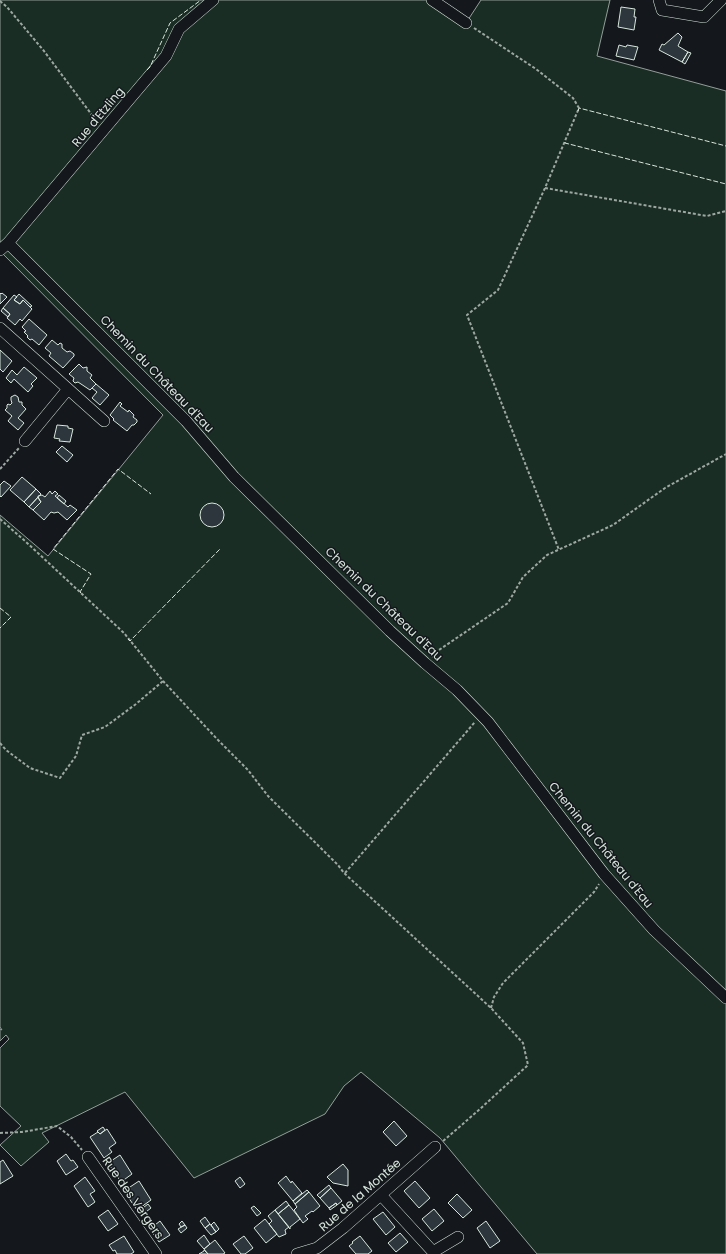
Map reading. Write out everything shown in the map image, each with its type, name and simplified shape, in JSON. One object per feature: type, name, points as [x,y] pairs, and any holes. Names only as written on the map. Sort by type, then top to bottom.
[{"type":"street","name":"Rue d'Etzling","points":[[4,246],[166,56],[179,29],[213,0]]},
{"type":"street","points":[[432,0],[466,23]]},
{"type":"street","points":[[659,0],[662,10],[704,17],[722,0]]},
{"type":"street","name":"Chemin du Château d'Eau","points":[[4,246],[186,421],[234,477],[390,631],[457,690],[481,715],[604,874],[654,930],[726,998]]},
{"type":"street","points":[[0,328],[104,421]]},
{"type":"street","points":[[25,441],[68,389]]},
{"type":"street","name":"Rue de la Montée","points":[[297,1254],[317,1248],[343,1228],[435,1147]]},
{"type":"street","name":"Rue des Vergers","points":[[88,1157],[156,1254]]},
{"type":"street","points":[[381,1195],[434,1253],[458,1237]]},
{"type":"path","points":[[0,1],[44,51],[104,130]]},
{"type":"path","points":[[466,23],[536,69],[573,98],[579,108],[545,188],[498,290],[467,315],[559,550]]},
{"type":"path","points":[[545,188],[707,216],[726,211]]},
{"type":"path","points":[[0,469],[25,441]]},
{"type":"path","points":[[425,663],[439,650],[508,603],[523,577],[547,555],[613,525],[665,488],[726,454]]},
{"type":"path","points":[[0,519],[25,540],[124,633],[163,681],[216,739],[248,770],[268,796],[338,865],[344,873],[491,1008],[523,1043],[528,1065],[480,1110],[435,1147]]},
{"type":"path","points":[[0,744],[30,768],[60,778],[76,756],[82,735],[104,727],[136,704],[163,681]]},
{"type":"path","points":[[344,873],[481,715]]},
{"type":"path","points":[[491,1008],[494,997],[503,983],[594,892],[604,874]]},
{"type":"path","points":[[0,1133],[22,1132],[57,1126],[71,1137],[88,1157]]},
{"type":"green space","points":[[0,0],[432,0],[466,23],[481,0],[610,0],[597,56],[726,91],[726,1254],[537,1254],[440,1138],[361,1072],[344,1086],[325,1114],[194,1178],[125,1092],[42,1133],[49,1142],[21,1166],[0,1145],[21,1126],[0,1106],[0,1048],[9,1039],[6,1035],[0,1041],[0,1029],[2,1030],[0,1027],[0,515],[48,556],[163,415],[0,251]]},
{"type":"building","points":[[621,7],[635,9],[634,17],[636,17],[634,30],[618,27]]},
{"type":"building","points":[[678,33],[682,37],[678,46],[688,52],[682,62],[659,50],[662,44],[664,45]]},
{"type":"building","points":[[619,45],[626,47],[627,45],[638,47],[634,60],[616,56]]},
{"type":"building","points":[[688,52],[691,53],[685,64],[682,62]]},
{"type":"building","points":[[0,293],[7,297],[0,304]]},
{"type":"building","points":[[19,294],[32,306],[30,307],[23,300],[20,304],[14,300]]},
{"type":"building","points":[[14,295],[17,297],[14,300],[20,304],[23,300],[32,309],[22,321],[20,319],[15,325],[7,318],[10,314],[3,308]]},
{"type":"building","points":[[3,308],[10,314],[8,317],[1,311]]},
{"type":"building","points":[[29,319],[47,335],[39,345],[27,337],[28,336],[24,332],[26,331],[22,327]]},
{"type":"building","points":[[52,340],[58,345],[60,343],[62,344],[62,348],[67,352],[70,351],[74,354],[74,356],[63,368],[49,356],[51,353],[45,348]]},
{"type":"building","points":[[0,350],[12,361],[3,372],[0,369]]},
{"type":"building","points":[[79,364],[83,368],[87,367],[87,371],[92,375],[90,378],[96,384],[90,390],[78,382],[75,383],[73,381],[74,378],[69,374]]},
{"type":"building","points":[[24,367],[37,378],[31,384],[33,386],[28,392],[14,379],[11,383],[6,378],[12,370],[17,375]]},
{"type":"building","points":[[96,384],[109,395],[100,405],[92,398],[97,392],[92,388]]},
{"type":"building","points":[[15,395],[26,409],[18,418],[24,423],[18,430],[8,421],[12,416],[5,410],[8,404],[10,405],[12,403],[11,397]]},
{"type":"building","points":[[120,402],[122,404],[120,406],[128,412],[129,410],[134,415],[133,417],[137,420],[137,422],[127,431],[113,420],[114,419],[110,415]]},
{"type":"building","points":[[57,425],[68,426],[68,428],[73,429],[70,442],[59,441],[60,439],[54,438]]},
{"type":"building","points":[[62,446],[73,455],[67,462],[56,452]]},
{"type":"building","points":[[22,477],[36,489],[24,502],[10,490]]},
{"type":"building","points":[[4,481],[11,486],[1,497],[0,485]]},
{"type":"building","points":[[36,489],[41,494],[29,507],[24,502]]},
{"type":"building","points":[[50,491],[52,494],[55,491],[58,494],[55,496],[68,507],[70,505],[77,510],[67,520],[58,512],[51,512],[44,520],[33,510],[41,502],[38,496],[42,495],[45,497]]},
{"type":"building","points":[[59,495],[66,501],[64,504],[57,498]]},
{"type":"building","points":[[38,497],[41,502],[33,510],[29,507]]},
{"type":"building","points":[[212,503],[217,504],[223,510],[223,520],[217,526],[212,527],[207,526],[201,520],[200,515],[201,510],[207,504]]},
{"type":"building","points":[[394,1121],[407,1136],[396,1146],[383,1132]]},
{"type":"building","points":[[103,1127],[105,1130],[100,1134],[97,1131]]},
{"type":"building","points":[[107,1129],[116,1143],[109,1148],[112,1152],[104,1158],[90,1137],[98,1132],[100,1134]]},
{"type":"building","points":[[66,1154],[78,1167],[66,1175],[57,1161]]},
{"type":"building","points":[[120,1155],[132,1174],[121,1182],[108,1163]]},
{"type":"building","points":[[3,1160],[13,1176],[0,1184],[0,1162]]},
{"type":"building","points":[[343,1164],[348,1170],[348,1186],[333,1183],[327,1177]]},
{"type":"building","points":[[286,1176],[302,1193],[293,1201],[278,1183]]},
{"type":"building","points":[[85,1177],[95,1191],[90,1194],[95,1202],[88,1207],[74,1186]]},
{"type":"building","points":[[240,1177],[245,1184],[240,1188],[235,1181]]},
{"type":"building","points":[[139,1181],[151,1200],[137,1210],[124,1191]]},
{"type":"building","points":[[415,1181],[430,1198],[419,1208],[404,1191]]},
{"type":"building","points":[[329,1185],[331,1188],[320,1198],[317,1195]]},
{"type":"building","points":[[331,1188],[342,1201],[329,1208],[320,1198]]},
{"type":"building","points":[[307,1190],[309,1192],[295,1204],[293,1201]]},
{"type":"building","points":[[309,1192],[320,1206],[305,1216],[308,1219],[303,1223],[294,1210],[297,1207],[295,1204]]},
{"type":"building","points":[[457,1194],[472,1210],[463,1218],[448,1203]]},
{"type":"building","points":[[286,1201],[289,1205],[278,1214],[275,1210]]},
{"type":"building","points":[[336,1203],[337,1205],[330,1210],[329,1208]]},
{"type":"building","points":[[148,1204],[151,1208],[142,1215],[139,1211]]},
{"type":"building","points":[[289,1205],[300,1219],[290,1227],[290,1229],[278,1214]]},
{"type":"building","points":[[254,1206],[261,1213],[257,1216],[251,1208]]},
{"type":"building","points":[[434,1209],[444,1221],[432,1231],[422,1219]]},
{"type":"building","points":[[108,1210],[118,1224],[108,1231],[98,1217]]},
{"type":"building","points":[[275,1210],[289,1227],[285,1230],[286,1234],[279,1237],[269,1224],[272,1221],[268,1216]]},
{"type":"building","points":[[383,1212],[395,1227],[386,1235],[373,1219]]},
{"type":"building","points":[[205,1217],[210,1224],[205,1228],[200,1221]]},
{"type":"building","points":[[265,1219],[277,1234],[266,1243],[254,1228]]},
{"type":"building","points":[[160,1221],[170,1235],[159,1242],[150,1229]]},
{"type":"building","points":[[182,1221],[185,1225],[181,1227],[179,1224]]},
{"type":"building","points":[[486,1221],[500,1241],[490,1248],[477,1228]]},
{"type":"building","points":[[214,1222],[219,1229],[216,1232],[211,1225]]},
{"type":"building","points":[[210,1224],[216,1232],[211,1235],[205,1228]]},
{"type":"building","points":[[185,1225],[187,1228],[181,1233],[178,1229]]},
{"type":"building","points":[[400,1233],[408,1242],[396,1252],[388,1243]]},
{"type":"building","points":[[204,1235],[210,1244],[204,1249],[197,1241]]},
{"type":"building","points":[[124,1236],[134,1252],[131,1254],[117,1254],[109,1245]]},
{"type":"building","points":[[244,1236],[253,1248],[245,1254],[241,1254],[233,1244]]},
{"type":"building","points":[[360,1236],[372,1251],[368,1254],[356,1254],[349,1246]]},
{"type":"building","points":[[215,1240],[225,1253],[208,1254],[204,1249]]},
{"type":"building","points":[[204,1251],[208,1254],[199,1254]]},
{"type":"fence","points":[[147,70],[150,67],[170,23],[201,0]]},
{"type":"fence","points":[[578,111],[579,108],[726,146]]},
{"type":"fence","points":[[565,142],[726,184]]},
{"type":"fence","points":[[81,593],[80,592],[91,574],[53,549],[118,469],[151,494]]},
{"type":"fence","points":[[128,639],[130,641],[221,548]]},
{"type":"fence","points":[[0,608],[11,617],[0,628]]}]
